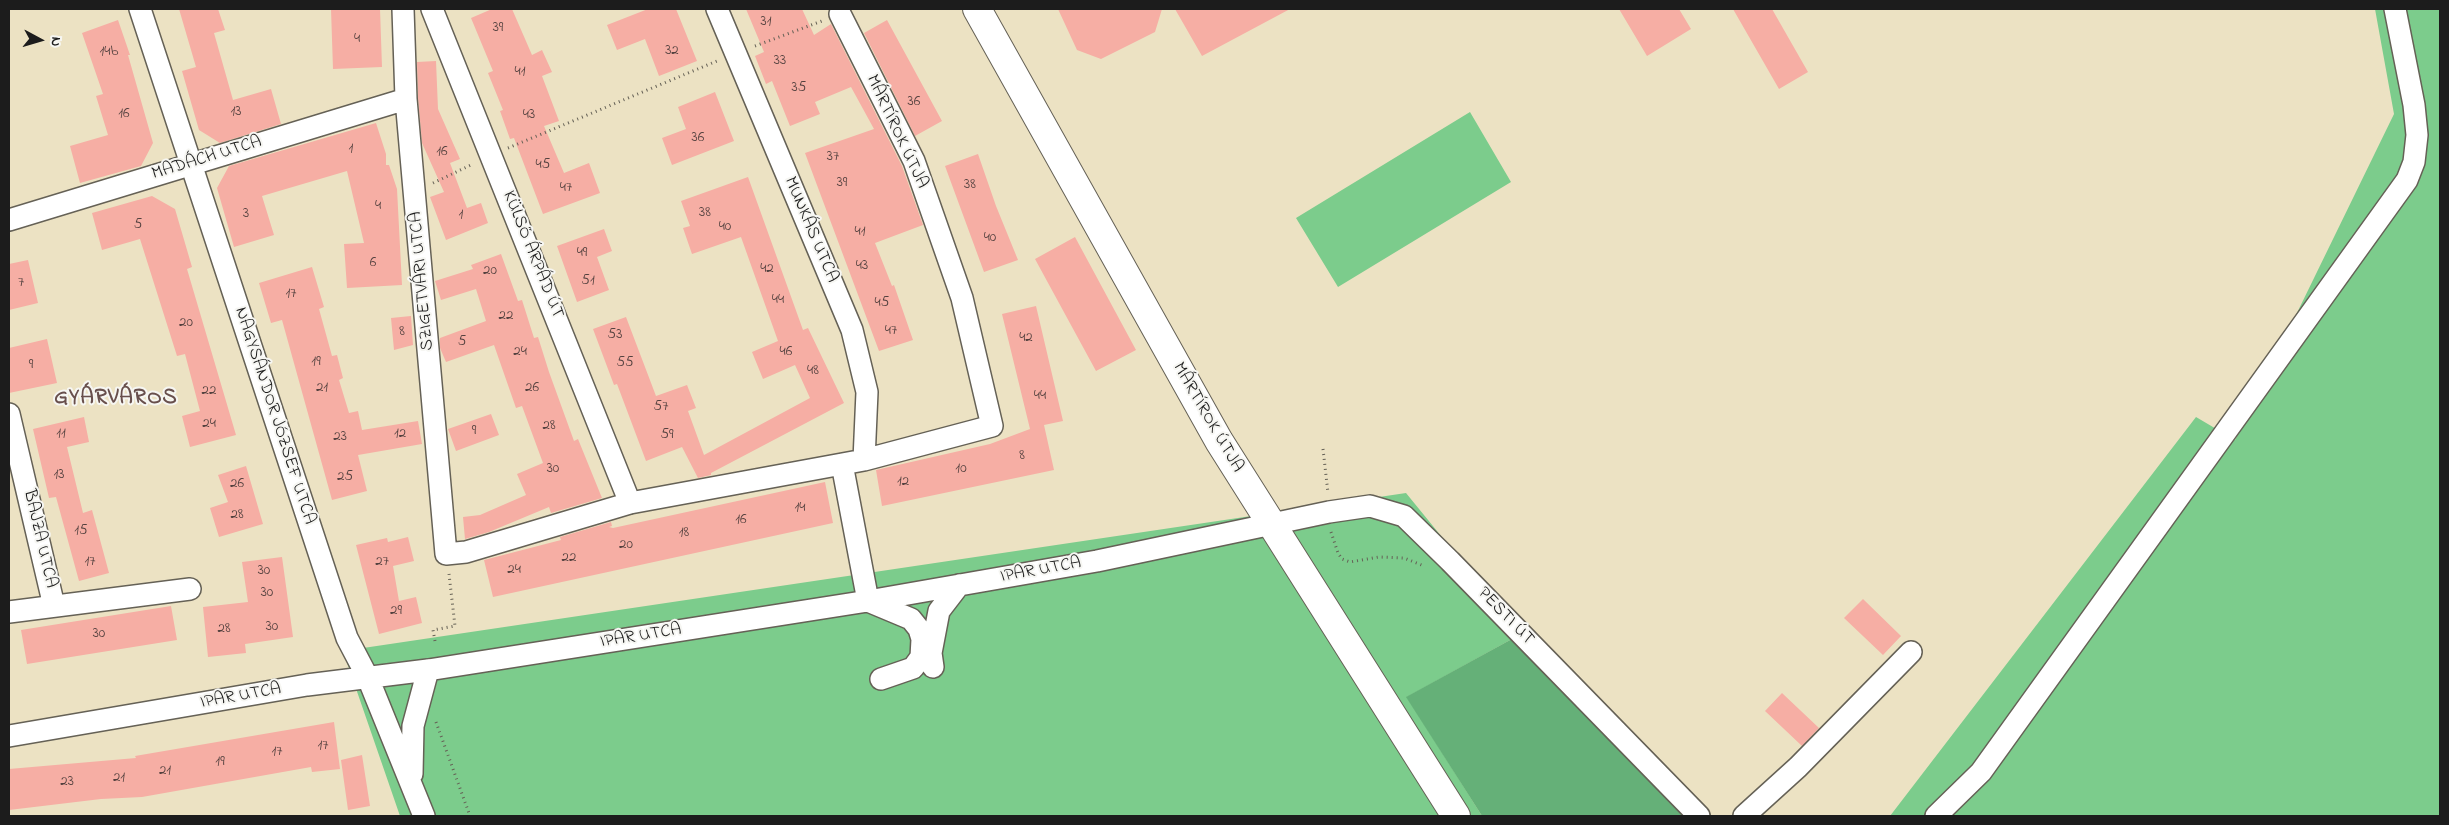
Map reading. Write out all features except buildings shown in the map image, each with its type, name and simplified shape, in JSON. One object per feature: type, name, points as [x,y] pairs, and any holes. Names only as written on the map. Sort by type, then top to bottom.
[{"type":"main road","name":"MÁRTÍROK ÚTJA","points":[[976,9],[1205,415],[1272,526],[1456,816]]},
{"type":"street","name":"NAGYSÁNDOR JÓZSEF UTCA","points":[[140,9],[348,638],[368,678],[424,816]]},
{"type":"street","name":"SZIGETVÁRI UTCA","points":[[403,9],[406,99],[446,554]]},
{"type":"street","name":"KÜLSŐ ÁRPÁD ÚT","points":[[432,9],[492,154],[630,503]]},
{"type":"street","name":"MUNKÁS UTCA","points":[[717,9],[852,330],[867,392],[864,460]]},
{"type":"street","points":[[1936,816],[1981,772],[2407,180],[2414,162],[2417,135],[2414,105],[2395,9]]},
{"type":"street","name":"MÁRTÍROK ÚTJA","points":[[840,14],[914,161],[962,298],[992,426],[864,460]]},
{"type":"street","name":"MADÁCH UTCA","points":[[9,220],[406,99]]},
{"type":"street","name":"BAJZA UTCA","points":[[9,414],[54,606]]},
{"type":"street","points":[[446,554],[466,552],[630,503],[864,460]]},
{"type":"street","points":[[842,464],[868,601],[911,619],[919,629],[922,639],[921,657],[913,668],[881,679]]},
{"type":"street","name":"PESTI ÚT","points":[[1272,526],[1329,512],[1370,506],[1404,516],[1699,816]]},
{"type":"street","name":"IPAR UTCA","points":[[9,736],[307,686],[428,670],[868,601],[1097,561],[1272,526]]},
{"type":"street","points":[[933,667],[931,653],[939,612],[959,585]]},
{"type":"street","points":[[9,612],[190,589]]},
{"type":"street","points":[[1744,816],[1798,767],[1911,652]]},
{"type":"street","points":[[412,785],[413,726],[428,670]]},
{"type":"path","points":[[415,192],[492,154],[735,53],[840,14]]},
{"type":"path","points":[[1323,449],[1332,538],[1342,560],[1350,562],[1379,557],[1404,558],[1423,565],[1430,572]]},
{"type":"path","points":[[434,641],[433,630],[455,626],[446,554]]},
{"type":"path","points":[[434,718],[470,816]]},
{"type":"green space","points":[[2375,9],[2440,9],[2440,816],[1890,816],[2196,417],[2235,440],[2394,114]]},
{"type":"green space","points":[[1470,112],[1511,182],[1338,287],[1296,218]]},
{"type":"green space","points":[[1406,493],[1521,634],[1407,697],[1482,816],[400,816],[343,651]]},
{"type":"green space","points":[[1521,634],[1706,816],[1482,816],[1406,697]]},
{"type":"district","name":"GYÁRVÁROS","points":[[116,399]]}]
